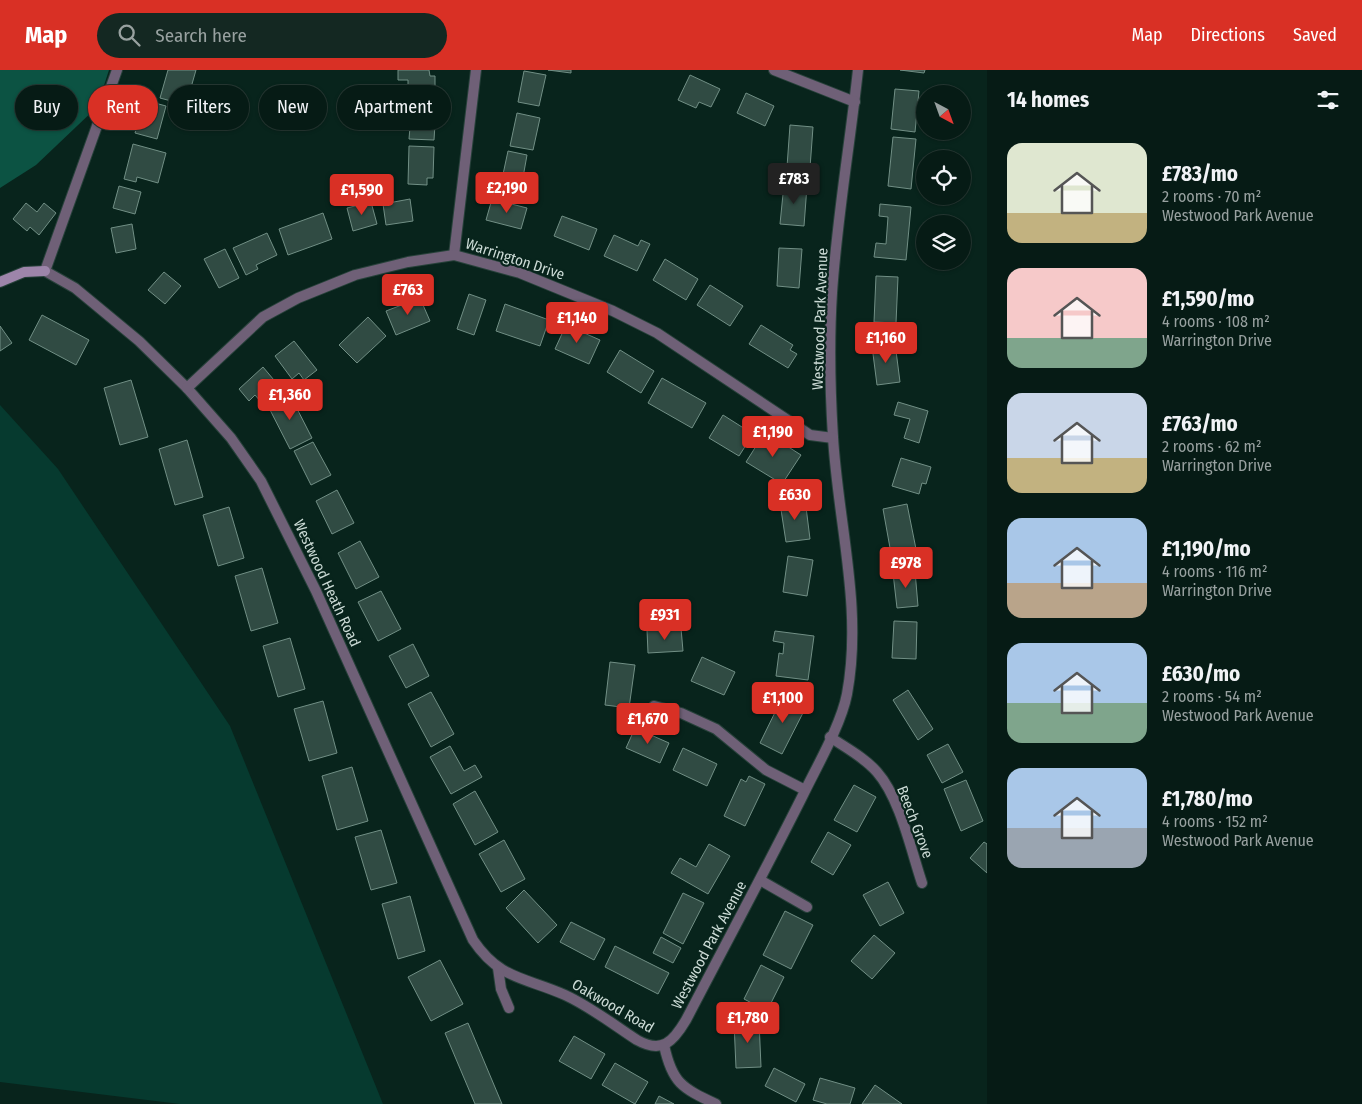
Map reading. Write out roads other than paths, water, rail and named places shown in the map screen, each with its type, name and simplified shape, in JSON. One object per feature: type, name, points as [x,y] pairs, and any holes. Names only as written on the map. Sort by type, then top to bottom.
[{"type":"street","points":[[0,282],[24,272],[46,271],[117,70]]},
{"type":"street","points":[[454,255],[476,70]]},
{"type":"street","points":[[774,70],[855,102]]},
{"type":"street","name":"Westwood Park Avenue","points":[[664,1045],[675,1039],[760,880],[805,790],[846,698],[851,665],[852,627],[849,561],[833,438],[832,293],[858,70]]},
{"type":"street","name":"Warrington Drive","points":[[187,388],[263,317],[298,298],[355,275],[408,262],[454,255],[520,273],[614,311],[657,333],[810,435],[833,438]]},
{"type":"street","name":"Westwood Heath Road","points":[[46,271],[75,288],[104,311],[187,388],[231,438],[261,481],[320,600],[473,940],[486,958],[498,968]]},
{"type":"street","points":[[654,706],[680,712],[716,729],[766,770],[805,790]]},
{"type":"street","name":"Beech Grove","points":[[830,737],[866,761],[878,773],[891,794],[922,883]]},
{"type":"street","name":"Westwood Park Avenue","points":[[760,880],[807,907]]},
{"type":"street","points":[[498,968],[501,989],[509,1008]]},
{"type":"street","name":"Oakwood Road","points":[[498,968],[512,976],[549,988],[580,1002],[647,1046],[664,1045],[674,1076],[686,1089],[716,1104]]}]
